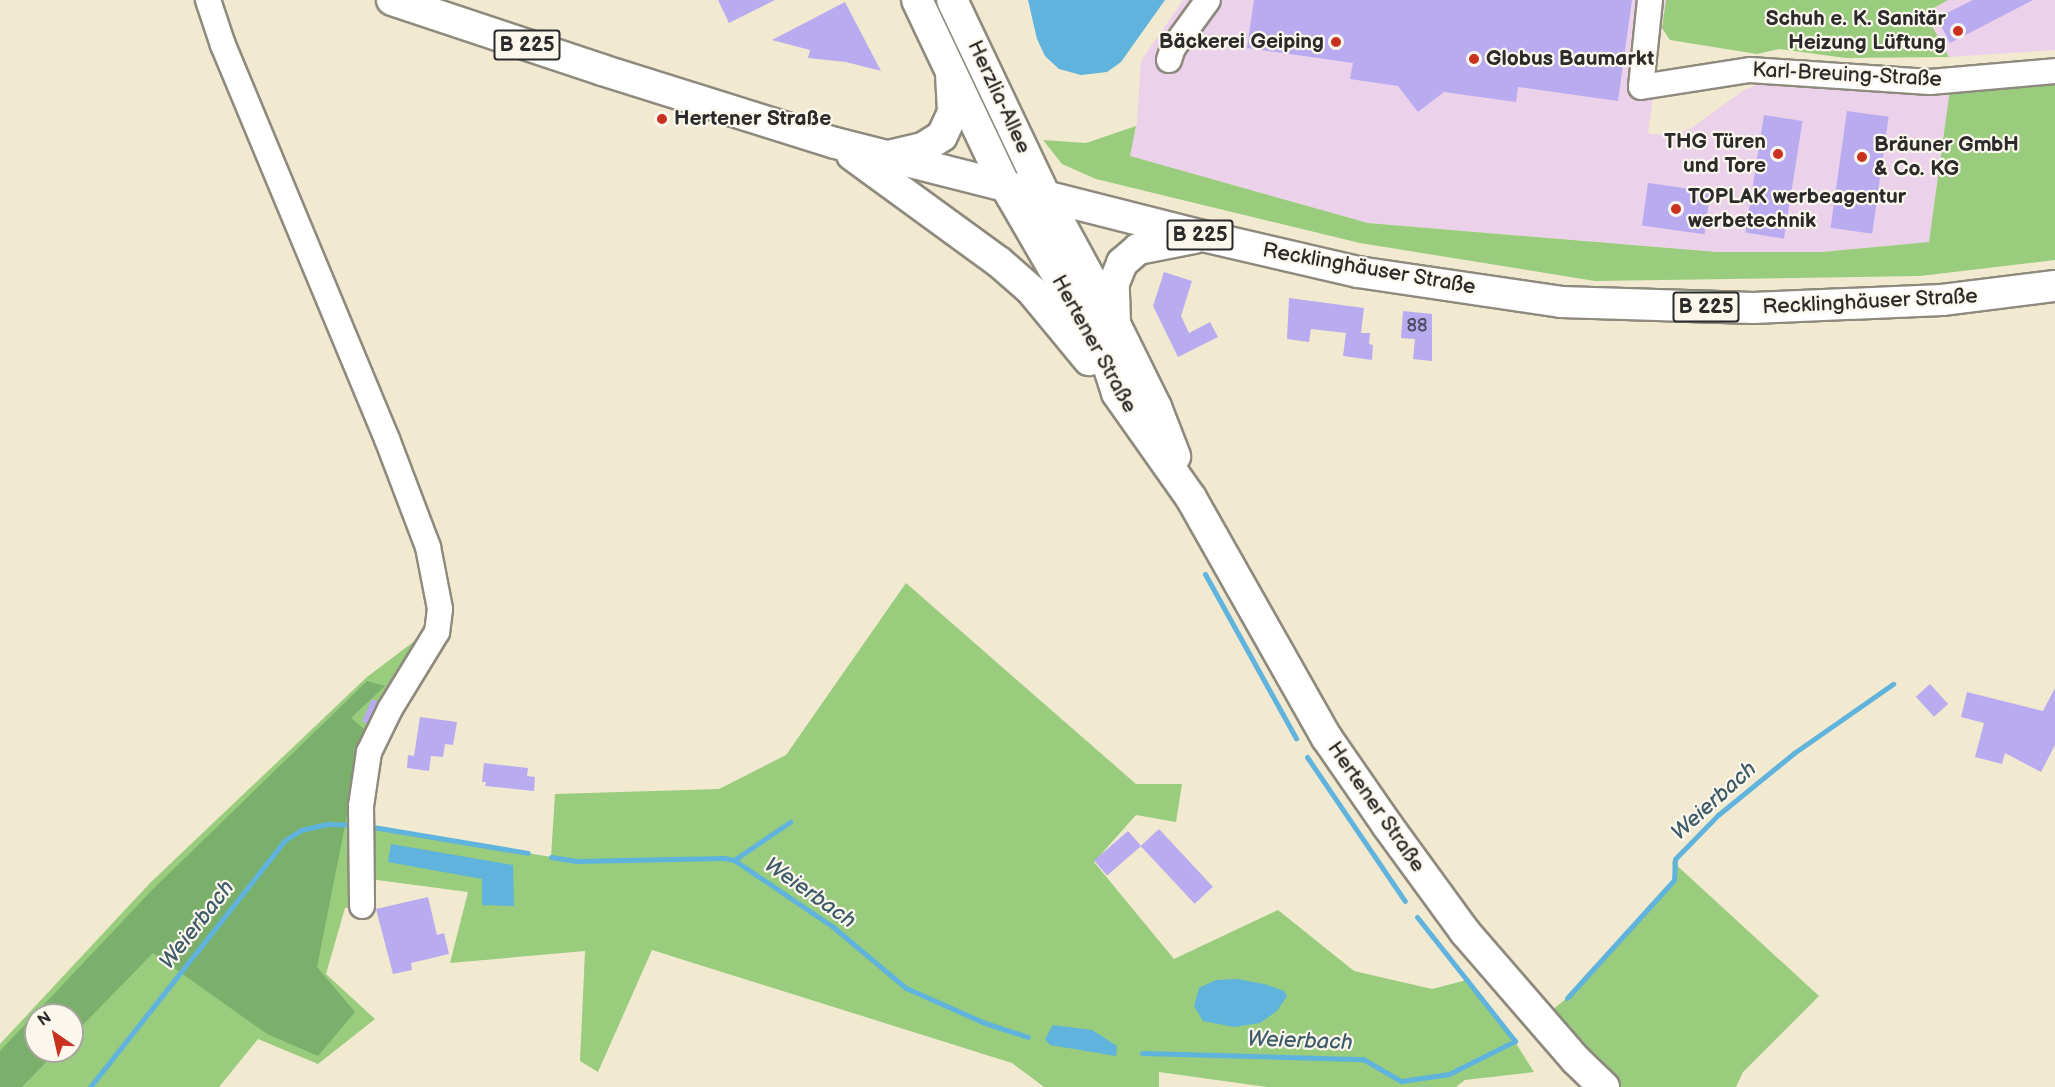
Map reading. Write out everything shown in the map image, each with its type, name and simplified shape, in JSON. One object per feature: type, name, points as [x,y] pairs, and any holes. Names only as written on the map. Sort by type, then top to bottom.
[{"type":"main road","name":"Recklinghäuser Straße","points":[[392,0],[602,70],[835,143],[1203,236],[1359,272],[1561,302],[1753,308],[1942,300],[2055,286]]},
{"type":"main road","name":"Herzlia-Allee","points":[[917,0],[1005,185]]},
{"type":"main road","name":"Herzlia-Allee","points":[[952,0],[1044,194]]},
{"type":"main road","points":[[886,157],[923,148],[942,136],[953,112],[954,92],[949,65]]},
{"type":"main road","points":[[835,143],[940,216],[1031,290],[1117,393]]},
{"type":"main road","name":"Hertener Straße","points":[[1005,185],[1106,359],[1117,393],[1191,498],[1322,729],[1387,825],[1465,932],[1576,1060],[1604,1087]]},
{"type":"main road","name":"Hertener Straße","points":[[1044,194],[1115,324],[1156,407],[1191,498]]},
{"type":"main road","points":[[1115,324],[1114,283],[1122,262],[1138,249],[1203,236]]},
{"type":"street","points":[[208,0],[223,45],[387,439],[424,536],[440,609],[437,632],[390,709],[369,752],[361,806],[362,906]]},
{"type":"street","points":[[1169,60],[1173,48],[1208,0]]},
{"type":"street","name":"Karl-Breuing-Straße","points":[[1650,0],[1641,87],[1750,70],[1930,82],[2055,71]]},
{"type":"shaded area","points":[[1183,0],[1666,0],[1648,134],[1672,134],[1690,129],[1744,90],[1769,80],[1950,89],[1929,242],[1822,252],[1717,252],[1368,223],[1129,156],[1137,123],[1141,61]]},
{"type":"shaded area","points":[[1948,0],[2055,0],[2055,50],[1949,57],[1925,13]]},
{"type":"green space","points":[[1666,0],[1948,0],[1925,13],[1949,57],[1846,58],[1779,49],[1757,54],[1670,40],[1662,28]]},
{"type":"green space","points":[[2055,82],[2055,260],[1920,276],[1595,281],[1360,243],[1096,179],[1062,164],[1043,140],[1086,143],[1136,126],[1130,156],[1368,223],[1717,252],[1822,252],[1929,242],[1950,89]]},
{"type":"green space","points":[[906,583],[1136,784],[1182,784],[1176,822],[1136,815],[1094,862],[1174,959],[1278,910],[1354,971],[1432,989],[1467,980],[1510,1034],[1534,1072],[1465,1080],[1456,1087],[1267,1087],[1159,1072],[1159,1087],[1044,1087],[1012,1063],[652,950],[598,1072],[580,1061],[585,951],[450,963],[468,892],[362,878],[362,906],[345,908],[326,974],[375,1019],[318,1064],[258,1039],[219,1087],[0,1087],[0,1044],[24,1018],[24,1063],[84,1063],[84,1003],[38,1003],[150,883],[367,677],[449,615],[369,752],[367,826],[551,857],[555,794],[719,789],[786,755]]},
{"type":"green space","points":[[367,681],[385,686],[351,718],[369,733],[360,750],[317,967],[355,1012],[318,1056],[267,1034],[153,953],[84,1024],[84,1003],[45,1003],[153,889]]},
{"type":"green space","points":[[1672,861],[1819,996],[1743,1072],[1736,1087],[1604,1087],[1541,1019],[1567,998],[1674,880]]},
{"type":"green space","points":[[24,1026],[24,1063],[45,1063],[22,1087],[0,1087],[0,1051]]},
{"type":"water","points":[[1028,0],[1165,0],[1121,62],[1107,72],[1081,75],[1059,69],[1045,56],[1037,39]]},
{"type":"water","points":[[391,844],[513,865],[514,906],[482,905],[482,879],[388,862]]},
{"type":"water","points":[[1237,979],[1264,984],[1284,991],[1287,996],[1277,1011],[1260,1023],[1234,1027],[1203,1021],[1194,1006],[1199,988],[1216,980]]},
{"type":"water","points":[[1053,1025],[1092,1030],[1117,1046],[1116,1056],[1050,1045],[1045,1039]]},
{"type":"building","points":[[718,0],[775,0],[729,23]]},
{"type":"building","name":"Globus Baumarkt","points":[[1254,0],[1632,0],[1618,101],[1518,87],[1516,102],[1444,92],[1418,112],[1398,86],[1350,79],[1353,63],[1247,48]]},
{"type":"building","name":"Schuh e. K. Sanitär Heizung Lüftung","points":[[1973,0],[2033,0],[1950,43],[1937,18]]},
{"type":"building","points":[[845,2],[881,71],[846,62],[808,58],[810,50],[772,40]]},
{"type":"building","name":"Bräuner GmbH & Co. KG","points":[[1847,111],[1889,117],[1872,234],[1831,228]]},
{"type":"building","name":"THG Türen und Tore","points":[[1764,115],[1803,121],[1784,239],[1745,233]]},
{"type":"building","name":"TOPLAK werbeagentur werbetechnik","points":[[1648,183],[1710,192],[1704,234],[1642,226]]},
{"type":"building","points":[[1164,272],[1192,281],[1181,316],[1189,333],[1210,322],[1218,337],[1178,357],[1153,306]]},
{"type":"building","points":[[1289,298],[1364,308],[1361,333],[1370,333],[1369,344],[1373,345],[1372,360],[1343,356],[1346,333],[1311,329],[1309,342],[1287,339]]},
{"type":"building","points":[[1403,311],[1432,314],[1432,361],[1413,359],[1415,339],[1401,338]]},
{"type":"building","points":[[1930,684],[1948,704],[1934,717],[1916,697]]},
{"type":"building","points":[[2055,688],[2055,745],[2041,772],[2005,753],[2002,764],[1975,757],[1984,723],[1961,717],[1967,692],[2043,711]]},
{"type":"building","points":[[372,699],[378,702],[367,724],[362,721]]},
{"type":"building","points":[[420,717],[457,722],[453,745],[445,744],[443,757],[431,756],[429,771],[407,768],[408,755],[414,756]]},
{"type":"building","points":[[484,763],[528,768],[527,776],[535,777],[534,791],[485,786],[486,782],[482,782]]},
{"type":"building","points":[[1159,829],[1213,887],[1195,904],[1141,846]]},
{"type":"building","points":[[1128,831],[1141,846],[1107,876],[1094,861]]},
{"type":"building","points":[[428,897],[437,935],[444,933],[449,954],[411,963],[412,970],[393,974],[376,909]]},
{"type":"waterway","points":[[1205,574],[1296,738]]},
{"type":"waterway","name":"Weierbach","points":[[1567,998],[1674,880],[1675,859],[1718,815],[1794,753],[1893,684]]},
{"type":"waterway","points":[[1307,757],[1405,901]]},
{"type":"waterway","points":[[734,860],[790,822]]},
{"type":"waterway","name":"Weierbach","points":[[90,1087],[284,841],[301,830],[328,824],[353,825]]},
{"type":"waterway","name":"Weierbach","points":[[367,826],[528,853]]},
{"type":"waterway","name":"Weierbach","points":[[551,857],[575,861],[724,858],[734,860],[832,926],[906,988],[985,1023],[1028,1037]]},
{"type":"waterway","name":"Weierbach","points":[[1142,1053],[1363,1059],[1401,1081],[1449,1074],[1515,1041],[1417,917]]},
{"type":"place","name":"Schuh e. K. Sanitär Heizung Lüftung","points":[[1958,31]]},
{"type":"place","name":"Bäckerei Geiping","points":[[1336,42]]},
{"type":"place","name":"Globus Baumarkt","points":[[1474,59]]},
{"type":"place","name":"Hertener Straße","points":[[662,119]]},
{"type":"place","name":"THG Türen und Tore","points":[[1778,154]]},
{"type":"place","name":"Bräuner GmbH & Co. KG","points":[[1862,157]]},
{"type":"place","name":"TOPLAK werbeagentur werbetechnik","points":[[1676,209]]}]
